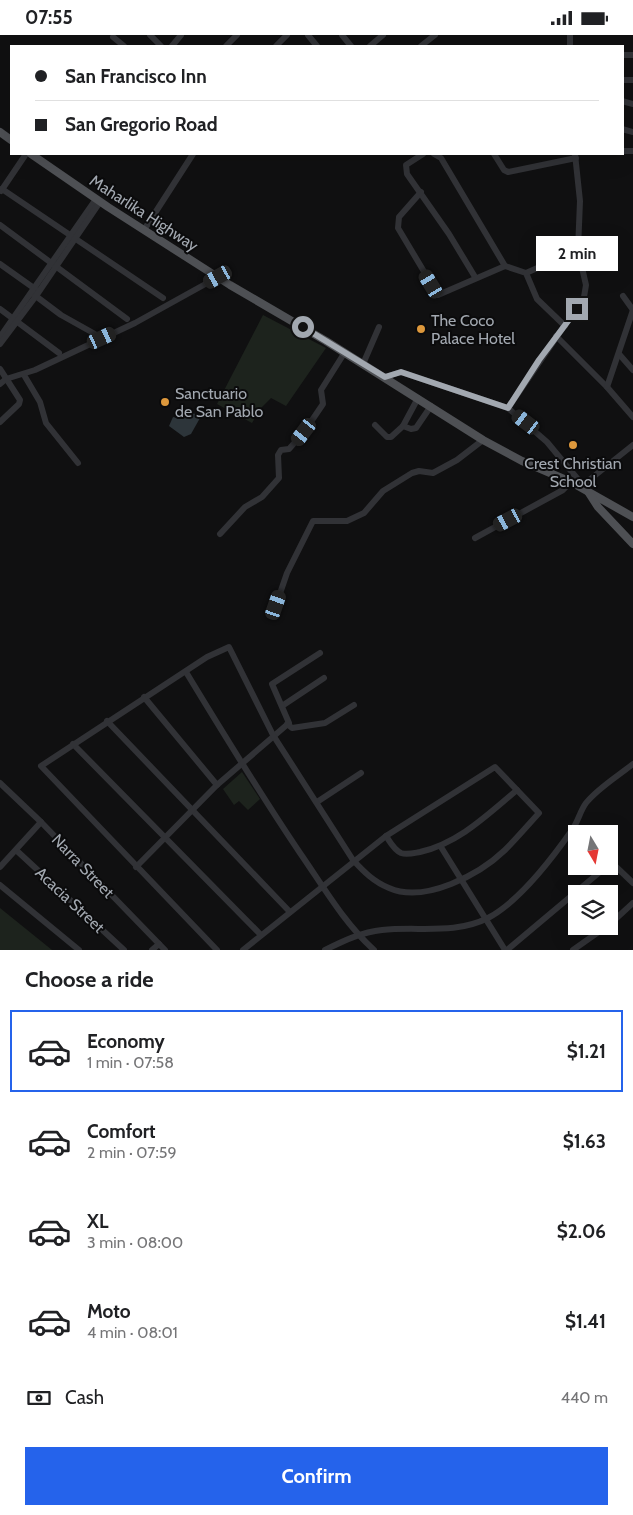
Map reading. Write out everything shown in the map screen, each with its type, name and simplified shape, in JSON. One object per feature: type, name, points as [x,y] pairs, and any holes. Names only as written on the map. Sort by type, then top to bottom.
[{"type":"main road","name":"Maharlika Highway","points":[[32,155],[98,201],[218,277],[345,352],[483,440],[522,461],[585,489],[633,517]]},
{"type":"main road","points":[[585,489],[598,507],[633,544]]},
{"type":"street","points":[[150,35],[160,45]]},
{"type":"street","points":[[173,45],[181,35]]},
{"type":"street","points":[[227,45],[237,35]]},
{"type":"street","points":[[342,35],[350,45]]},
{"type":"street","points":[[371,45],[383,35]]},
{"type":"street","points":[[422,45],[435,35]]},
{"type":"street","points":[[113,37],[123,45]]},
{"type":"street","points":[[25,155],[1,191],[163,298]]},
{"type":"street","points":[[144,230],[192,155]]},
{"type":"street","points":[[421,155],[406,165],[407,174],[421,192],[476,277]]},
{"type":"street","points":[[436,155],[441,158],[505,266]]},
{"type":"street","points":[[495,155],[504,170],[508,172],[575,156],[580,201],[578,250],[586,285],[584,297],[508,408]]},
{"type":"street","points":[[421,192],[399,217],[398,228],[438,295],[505,266],[526,273],[578,250]]},
{"type":"street","points":[[0,344],[98,201]]},
{"type":"street","points":[[0,225],[127,319]]},
{"type":"street","points":[[0,264],[36,292],[61,315],[95,333]]},
{"type":"street","points":[[526,273],[537,299],[565,326]]},
{"type":"street","points":[[0,384],[6,379],[24,375],[135,323],[218,277]]},
{"type":"street","points":[[607,387],[633,310],[623,296]]},
{"type":"street","points":[[0,309],[59,353]]},
{"type":"street","points":[[0,337],[15,321]]},
{"type":"street","points":[[363,364],[379,327]]},
{"type":"street","points":[[556,336],[607,387],[633,417]]},
{"type":"street","points":[[220,534],[244,507],[262,497],[279,478],[278,455],[282,450],[289,449],[298,440],[313,418],[322,404],[320,390],[345,352]]},
{"type":"street","points":[[619,354],[633,370]]},
{"type":"street","points":[[0,369],[20,400],[0,421]]},
{"type":"street","points":[[385,377],[401,372],[508,408],[547,442],[585,489],[633,445]]},
{"type":"street","points":[[24,375],[40,401],[46,423],[78,463]]},
{"type":"street","points":[[375,425],[387,437],[391,437],[404,425],[418,398]]},
{"type":"street","points":[[404,425],[411,429],[416,428],[431,406]]},
{"type":"street","points":[[276,605],[287,573],[313,521],[347,521],[364,513],[383,491],[412,473],[419,471],[433,473],[457,460],[483,440]]},
{"type":"street","points":[[475,538],[563,490],[570,482]]},
{"type":"street","points":[[217,950],[41,766],[207,657],[229,647],[273,735],[353,860],[369,877],[391,889],[412,892],[429,890],[462,880],[505,850],[539,813],[495,767],[386,836],[353,860],[243,950]]},
{"type":"street","points":[[136,867],[217,785],[287,724],[290,719],[272,684],[320,653]]},
{"type":"street","points":[[186,672],[241,764],[322,886],[359,936],[374,950]]},
{"type":"street","points":[[282,706],[324,678]]},
{"type":"street","points":[[144,697],[217,785]]},
{"type":"street","points":[[287,724],[292,728],[325,723],[354,705]]},
{"type":"street","points":[[107,721],[194,809],[290,912]]},
{"type":"street","points":[[73,744],[261,935]]},
{"type":"street","points":[[576,825],[588,801],[633,764]]},
{"type":"street","points":[[317,802],[361,773]]},
{"type":"street","name":"Narra Street","points":[[0,783],[41,822],[165,950]]},
{"type":"street","points":[[0,796],[6,789]]},
{"type":"street","points":[[386,836],[394,847],[402,853],[412,854],[441,847],[472,827],[517,790]]},
{"type":"street","points":[[0,867],[41,822]]},
{"type":"street","points":[[325,950],[345,939],[382,930],[438,930],[463,927],[487,918],[512,901],[568,836]]},
{"type":"street","points":[[441,847],[506,950],[595,875]]},
{"type":"street","name":"Acacia Street","points":[[16,850],[124,950]]},
{"type":"street","points":[[618,870],[633,883]]},
{"type":"street","points":[[0,885],[79,950]]},
{"type":"street","points":[[618,917],[633,903]]},
{"type":"street","points":[[573,950],[595,935]]},
{"type":"street","points":[[152,950],[158,943]]},
{"type":"shaded area","points":[[263,315],[326,348],[286,406],[271,398],[261,408],[252,423],[217,404]]},
{"type":"shaded area","points":[[187,411],[198,415],[200,418],[191,434],[184,437],[169,426],[173,417],[182,419]]},
{"type":"shaded area","points":[[242,772],[260,799],[248,810],[239,801],[234,805],[223,789]]},
{"type":"shaded area","points":[[0,908],[52,950],[0,950]]},
{"type":"place","name":"The Coco Palace Hotel","points":[[421,329]]},
{"type":"place","name":"Sanctuario de San Pablo","points":[[165,402]]},
{"type":"place","name":"Crest Christian School","points":[[573,445]]},
{"type":"route","points":[[303,327],[385,377],[401,372],[508,408],[539,360],[577,309]]}]
